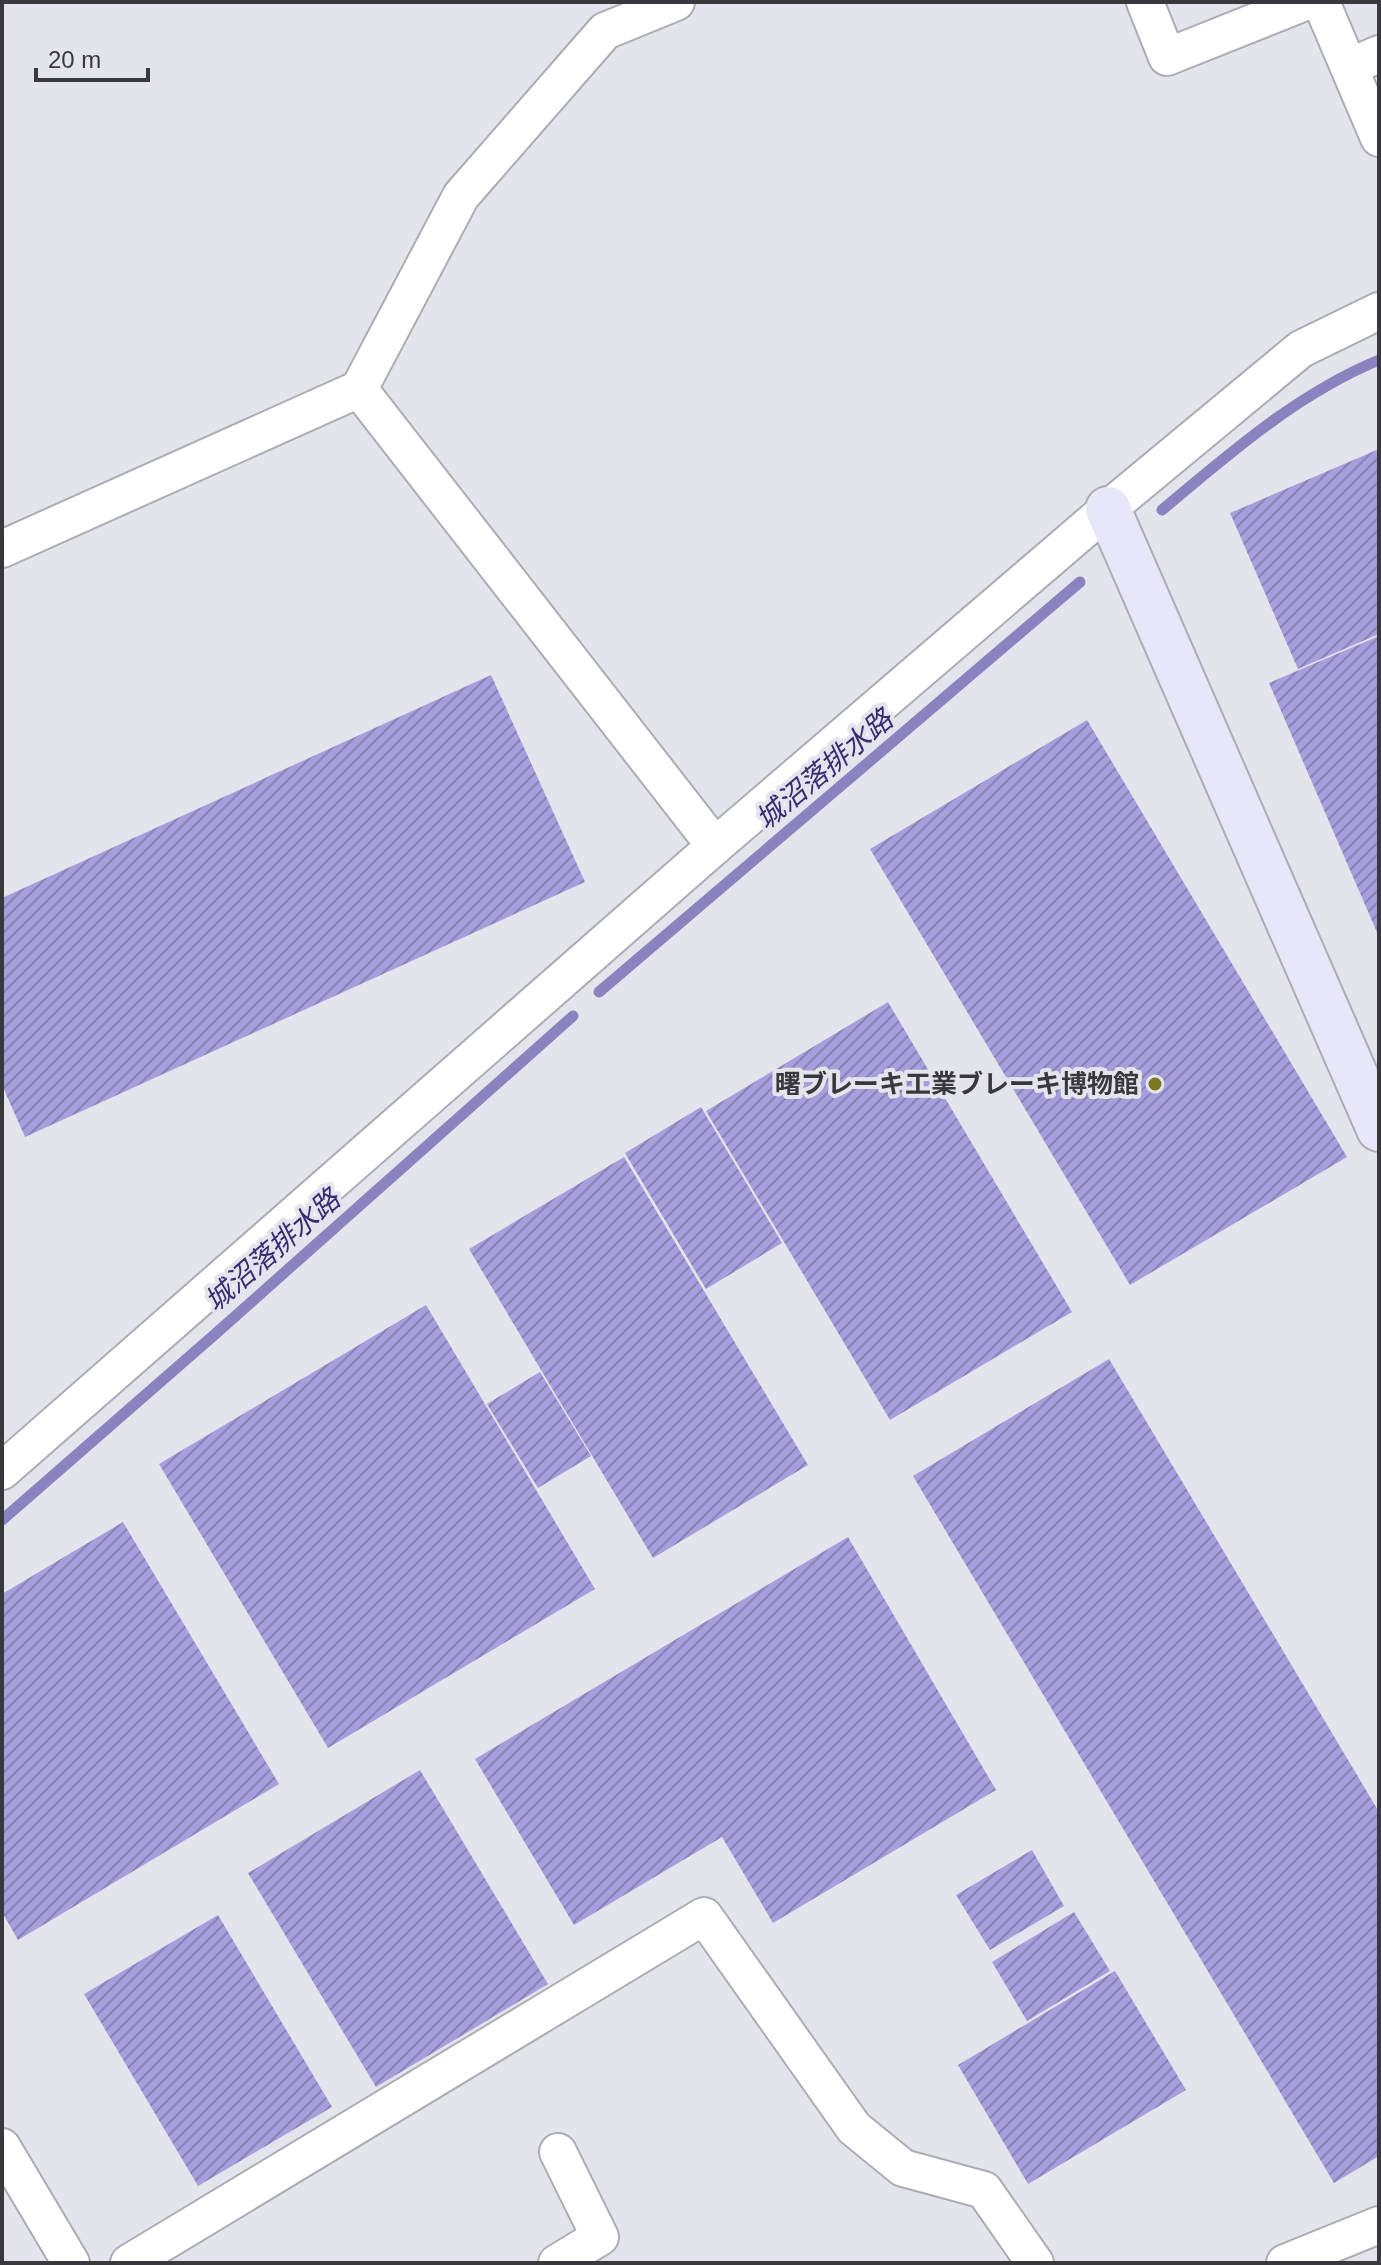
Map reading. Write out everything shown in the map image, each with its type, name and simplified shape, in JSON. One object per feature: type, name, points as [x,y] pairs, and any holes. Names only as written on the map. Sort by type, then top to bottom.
[{"type":"street","points":[[2,549],[359,389],[461,196],[605,31],[676,2]]},
{"type":"street","points":[[1145,2],[1167,57],[1305,2]]},
{"type":"street","points":[[1321,2],[1364,60],[1379,138]]},
{"type":"street","points":[[2,1471],[715,846],[1108,509],[1301,349],[1379,311]]},
{"type":"street","points":[[359,389],[715,846]]},
{"type":"street","points":[[1108,509],[1379,1129]]},
{"type":"street","points":[[129,2263],[704,1916],[854,2128],[903,2168],[984,2190],[1035,2263]]},
{"type":"street","points":[[2,2147],[71,2263]]},
{"type":"street","points":[[557,2263],[604,2250],[558,2152]]},
{"type":"street","points":[[1285,2263],[1379,2225]]},
{"type":"building","points":[[1379,449],[1379,634],[1298,669],[1230,513]]},
{"type":"building","points":[[1379,636],[1379,937],[1269,683]]},
{"type":"building","points":[[491,675],[585,882],[25,1137],[2,1085],[2,898]]},
{"type":"building","points":[[1087,720],[1347,1157],[1130,1285],[870,849]]},
{"type":"building","points":[[888,1002],[1072,1312],[890,1420],[706,1111]]},
{"type":"building","points":[[701,1107],[782,1243],[706,1289],[625,1153]]},
{"type":"building","points":[[624,1157],[808,1465],[653,1558],[469,1249]]},
{"type":"building","points":[[426,1305],[595,1589],[328,1748],[159,1464]]},
{"type":"building","points":[[1109,1359],[1379,1812],[1379,2156],[1334,2183],[913,1476]]},
{"type":"building","points":[[540,1372],[591,1456],[538,1488],[487,1404]]},
{"type":"building","points":[[123,1522],[279,1784],[18,1940],[2,1912],[2,1594]]},
{"type":"building","points":[[848,1537],[996,1790],[773,1923],[722,1837],[574,1925],[475,1759]]},
{"type":"building","points":[[420,1770],[548,1984],[376,2087],[248,1873]]},
{"type":"building","points":[[1032,1850],[1064,1906],[990,1950],[956,1895]]},
{"type":"building","points":[[1074,1912],[1110,1971],[1027,2021],[992,1962]]},
{"type":"building","points":[[218,1915],[332,2107],[198,2186],[84,1994]]},
{"type":"building","points":[[1115,1971],[1186,2090],[1028,2184],[958,2065]]},
{"type":"waterway","name":"城沼落排水路","points":[[1162,510],[1292,407],[1379,360]]},
{"type":"waterway","name":"城沼落排水路","points":[[599,992],[1080,582]]},
{"type":"waterway","name":"城沼落排水路","points":[[2,1520],[573,1016]]},
{"type":"place","name":"曙ブレーキ工業ブレーキ博物館","points":[[1155,1084]]}]
